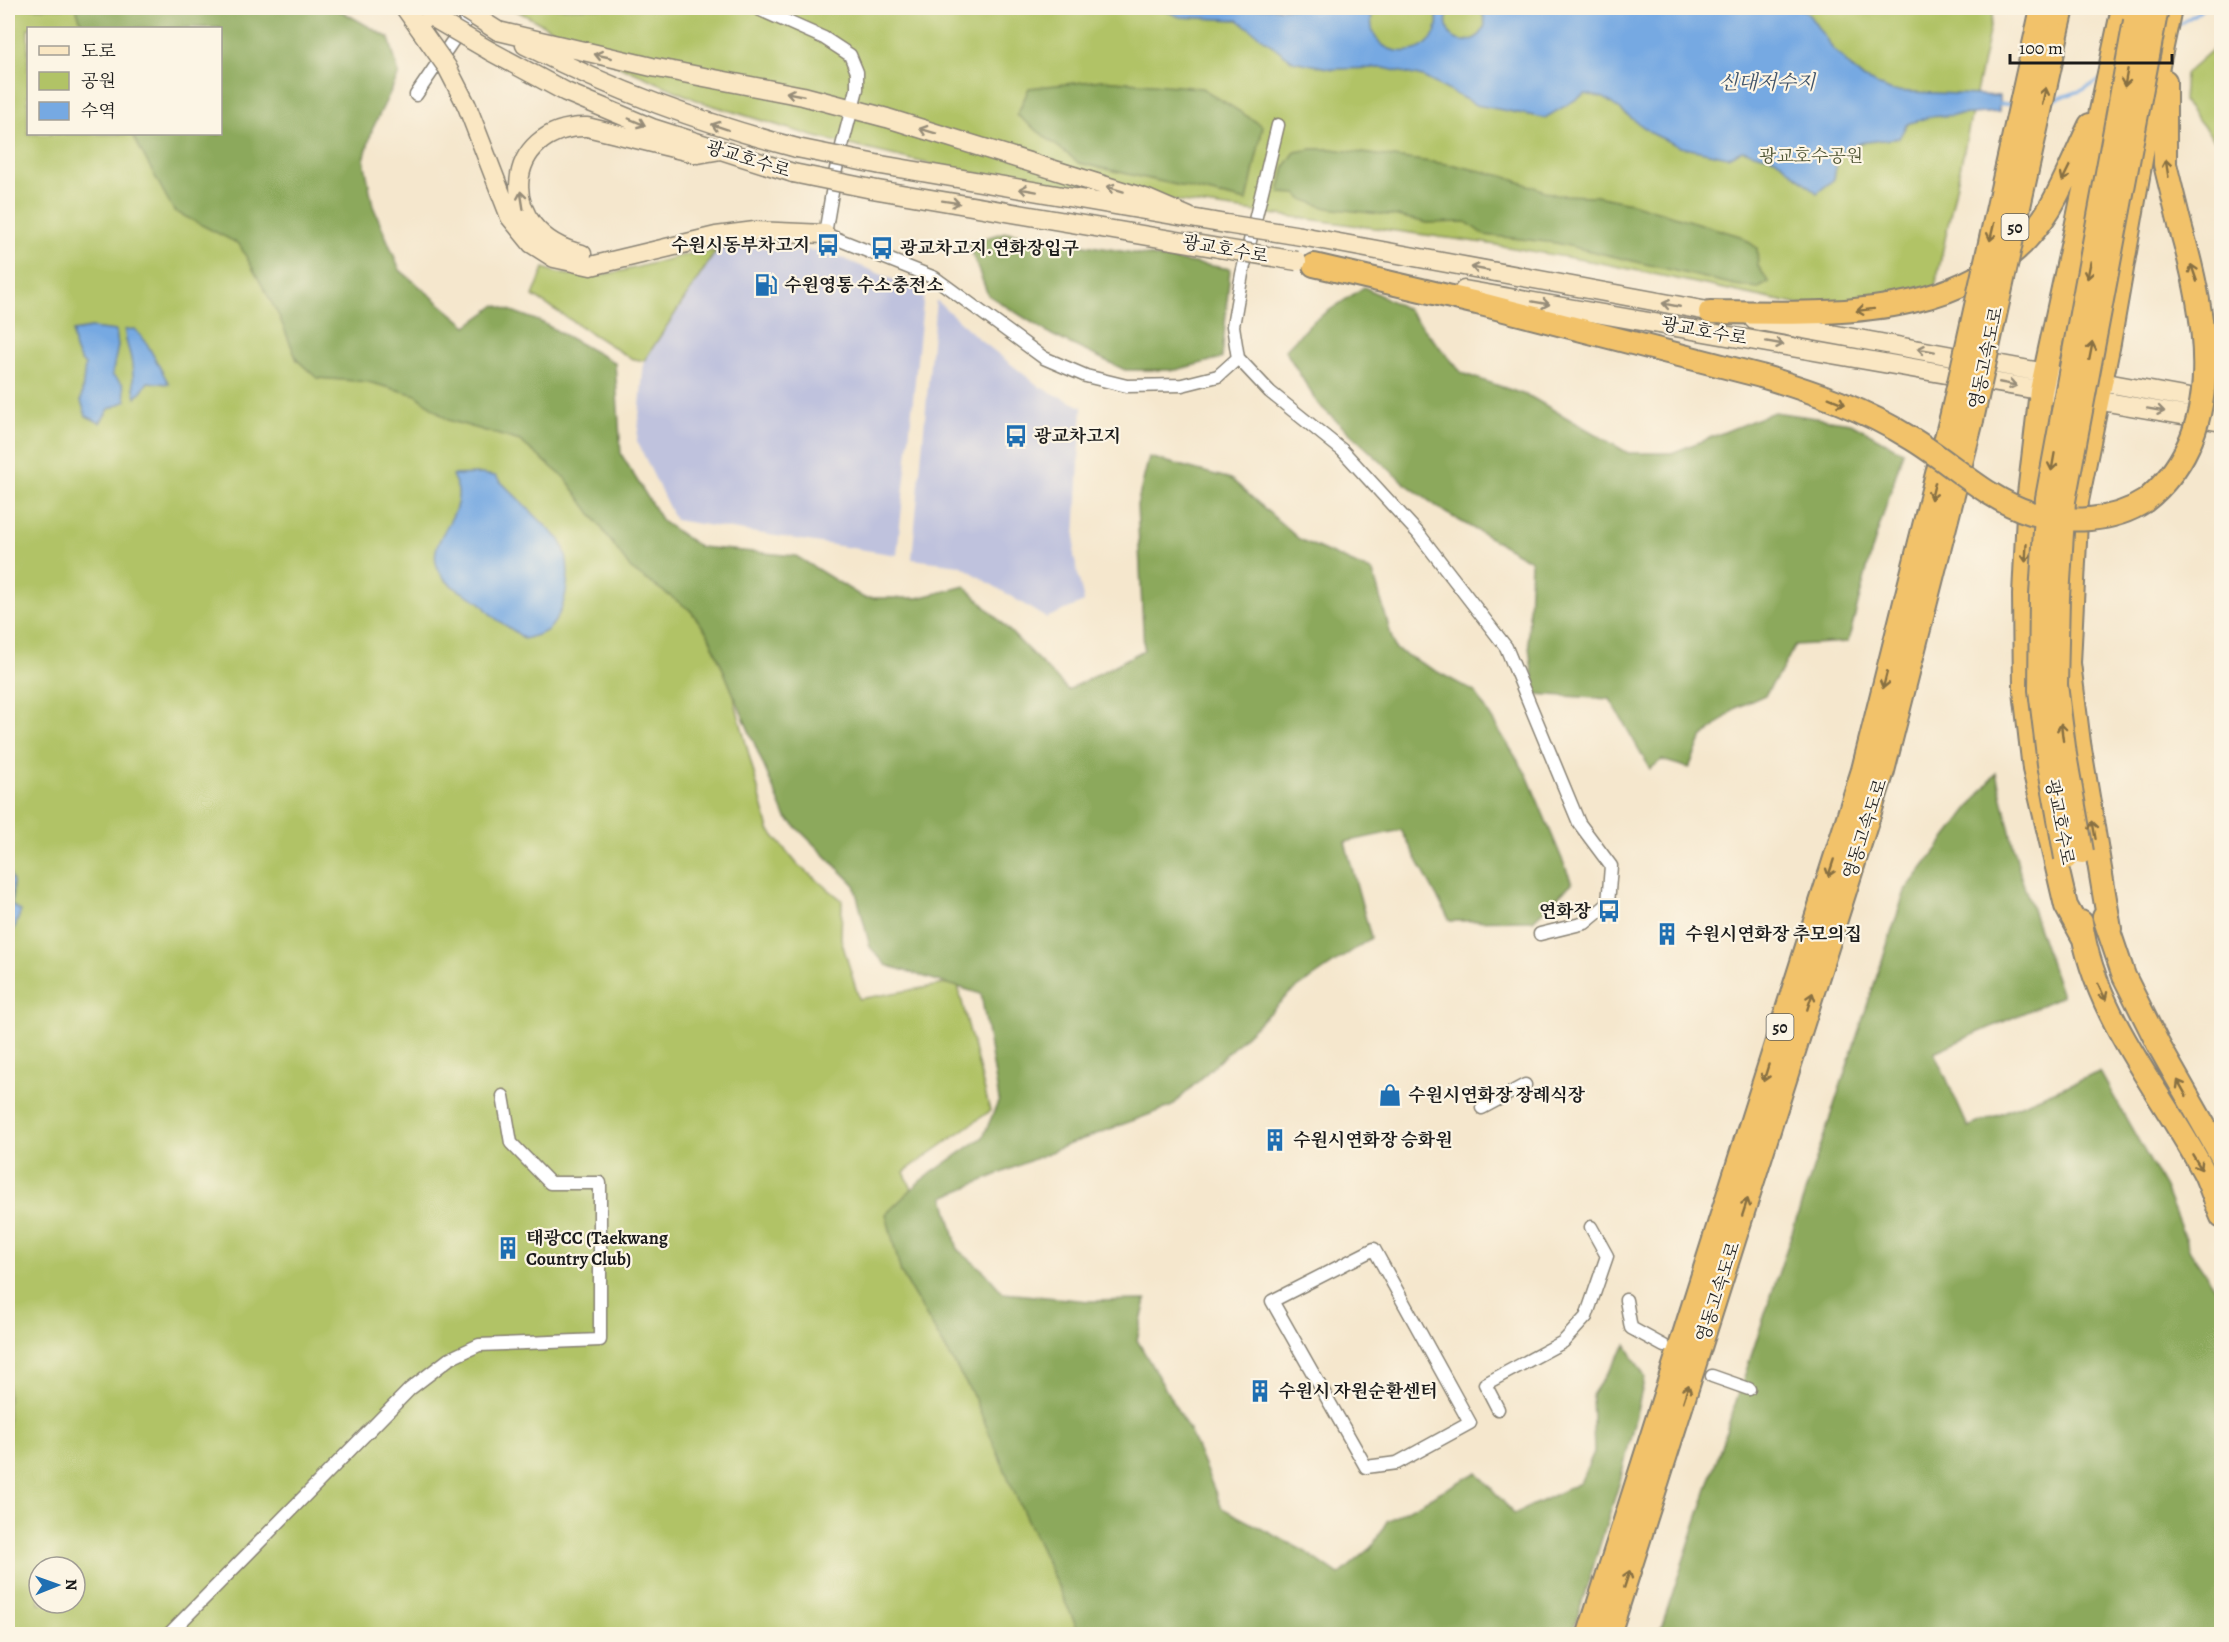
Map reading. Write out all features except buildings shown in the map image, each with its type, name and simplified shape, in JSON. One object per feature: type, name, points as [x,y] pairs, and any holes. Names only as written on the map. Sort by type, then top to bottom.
[{"type":"highway","name":"영동고속도로","points":[[2042,8],[2047,33]]},
{"type":"highway","name":"영동고속도로","points":[[1609,1635],[1883,771],[2047,33],[2063,8]]},
{"type":"highway","name":"광교호수로","points":[[2157,8],[2064,501],[2058,597],[2056,685],[2083,937],[2099,986],[2138,1063],[2205,1175],[2222,1217]]},
{"type":"highway","points":[[2110,929],[2079,742],[2069,663],[2077,501],[2159,83],[2170,8]]},
{"type":"highway","name":"광교호수로","points":[[2129,17],[2046,498],[2041,595],[2040,690],[2049,764],[2074,855],[2110,929],[2129,986],[2159,1046],[2222,1157]]},
{"type":"highway","points":[[2083,937],[2066,906],[2034,769],[2025,691],[2024,595],[2029,494],[2043,382],[2055,333],[2096,120],[2129,17]]},
{"type":"highway","points":[[1305,263],[1477,303],[1819,393],[1871,415],[1914,440],[1965,478],[2009,504],[2031,513],[2058,519],[2114,516],[2137,507],[2158,493],[2176,476],[2199,442],[2208,423],[2214,396],[2214,359],[2209,325],[2165,164],[2159,83]]},
{"type":"highway","points":[[1710,312],[1833,314],[1883,308],[1911,302],[1977,278],[1994,269],[2015,251],[2050,208],[2096,120]]},
{"type":"highway","name":"영동고속도로","points":[[1589,1635],[1863,770],[1962,417]]},
{"type":"main road","points":[[405,8],[447,67],[467,106],[510,217],[532,243],[554,258],[571,264],[591,266],[716,236],[754,231],[825,234]]},
{"type":"main road","name":"광교호수로","points":[[462,8],[498,31],[582,74],[665,109],[797,148],[881,165],[1301,236],[1710,312],[2043,382]]},
{"type":"main road","name":"광교호수로","points":[[423,12],[566,92],[652,128],[793,173],[872,189],[1305,263],[2100,391],[2222,404]]},
{"type":"main road","points":[[498,31],[851,109],[1145,198],[1189,217]]},
{"type":"main road","points":[[616,259],[563,249],[535,231],[525,215],[520,179],[525,161],[536,145],[553,132],[579,126],[698,154],[721,150]]},
{"type":"main road","name":"광교호수로","points":[[2100,391],[2222,422]]},
{"type":"street","points":[[416,95],[476,8]]},
{"type":"street","points":[[756,8],[824,38],[849,55],[857,72],[856,89],[836,169],[825,234],[935,278],[1044,358],[1086,376],[1127,386],[1182,385],[1218,376],[1238,358]]},
{"type":"street","points":[[1278,125],[1242,274],[1233,326],[1238,358],[1270,392],[1342,450],[1418,533],[1506,647],[1579,823],[1611,866],[1608,904],[1585,923],[1540,933]]},
{"type":"street","points":[[1482,1108],[1525,1085]]},
{"type":"street","points":[[169,1635],[410,1389],[449,1359],[479,1345],[600,1340],[600,1183],[549,1182],[511,1143],[503,1096]]},
{"type":"street","points":[[1498,1409],[1485,1384],[1563,1342],[1586,1317],[1607,1256],[1591,1227]]},
{"type":"street","points":[[1374,1249],[1470,1424],[1397,1463],[1366,1467],[1272,1301],[1374,1249]]},
{"type":"street","points":[[1626,1300],[1631,1328],[1664,1346]]},
{"type":"street","points":[[1712,1376],[1749,1389]]},
{"type":"shaded area","points":[[721,245],[826,251],[924,293],[897,555],[675,520],[637,441],[644,361]]},
{"type":"shaded area","points":[[936,300],[979,339],[1040,387],[1082,407],[1074,556],[1084,602],[1046,618],[960,565],[912,559]]},
{"type":"green space","points":[[8,8],[239,8],[352,216],[731,645],[735,702],[769,830],[798,865],[842,900],[841,939],[859,999],[957,982],[990,1111],[904,1172],[1117,1634],[8,1634]]},
{"type":"green space","points":[[76,8],[330,8],[343,12],[389,38],[399,74],[372,130],[364,160],[373,206],[400,270],[467,326],[496,305],[541,322],[615,363],[621,454],[662,521],[700,547],[796,556],[864,598],[918,598],[965,586],[1068,690],[1144,650],[1137,505],[1149,457],[1231,479],[1299,539],[1373,572],[1395,649],[1475,692],[1527,775],[1572,883],[1533,920],[1450,921],[1401,830],[1345,842],[1371,938],[1290,993],[1172,1106],[1067,1145],[944,1197],[958,1250],[985,1272],[1003,1293],[1089,1301],[1146,1300],[1137,1340],[1189,1430],[1222,1508],[1304,1551],[1339,1575],[1371,1548],[1387,1521],[1477,1472],[1514,1514],[1580,1483],[1594,1452],[1592,1395],[1626,1345],[1645,1377],[1620,1481],[1572,1634],[1080,1634],[1015,1494],[974,1397],[901,1273],[886,1214],[920,1181],[983,1137],[999,1100],[981,994],[886,965],[870,947],[854,884],[785,816],[708,634],[690,610],[631,569],[566,479],[520,441],[448,420],[416,395],[368,382],[317,378],[297,360],[279,316],[239,244],[174,211],[133,135],[222,135],[222,27],[83,27]]},
{"type":"green space","name":"광교호수공원","points":[[512,8],[1994,8],[1935,287],[1887,301],[1800,305],[1601,263],[1484,243],[963,172],[816,137],[701,102],[615,64]]},
{"type":"green space","points":[[2221,42],[2221,148],[2183,101],[2185,74]]},
{"type":"green space","points":[[1102,80],[1202,88],[1263,126],[1247,201],[1079,163],[1017,115],[1029,88]]},
{"type":"green space","points":[[1332,149],[1454,165],[1503,176],[1556,195],[1596,196],[1631,203],[1740,236],[1757,248],[1758,266],[1769,282],[1759,288],[1735,285],[1556,243],[1484,235],[1466,222],[1427,223],[1398,216],[1327,208],[1302,199],[1297,194],[1279,193],[1285,166],[1295,152]]},
{"type":"green space","points":[[1006,232],[1230,269],[1222,358],[1176,370],[1125,370],[1052,335],[988,295],[968,243]]},
{"type":"green space","points":[[716,251],[644,361],[630,358],[533,296],[544,268],[565,274],[587,276],[608,274],[695,253]]},
{"type":"green space","points":[[1364,287],[1407,309],[1462,373],[1531,397],[1628,453],[1672,453],[1774,412],[1851,423],[1903,452],[1872,550],[1848,642],[1795,645],[1765,695],[1736,708],[1701,739],[1689,768],[1662,760],[1650,769],[1610,699],[1535,694],[1528,639],[1531,561],[1446,513],[1403,482],[1318,404],[1285,350],[1312,322]]},
{"type":"green space","points":[[1996,773],[2021,877],[2062,996],[1934,1052],[1968,1127],[2100,1072],[2165,1188],[2190,1251],[2221,1296],[2221,1634],[1659,1634],[1905,891]]},
{"type":"water","name":"신대저수지","points":[[1158,8],[1373,8],[1372,28],[1379,41],[1391,49],[1405,52],[1419,48],[1431,40],[1437,26],[1435,8],[1453,8],[1448,14],[1447,25],[1451,35],[1457,40],[1465,41],[1480,34],[1484,27],[1484,18],[1478,8],[1800,8],[1807,12],[1833,49],[1861,77],[1892,91],[1999,96],[1999,112],[1929,117],[1907,124],[1899,138],[1859,143],[1838,154],[1834,179],[1817,193],[1775,158],[1742,150],[1728,157],[1680,147],[1653,134],[1604,98],[1585,94],[1545,118],[1476,105],[1423,77],[1384,68],[1333,69],[1293,61],[1238,20],[1180,17]]},
{"type":"water","points":[[91,328],[116,331],[118,346],[112,375],[123,384],[126,401],[109,409],[100,423],[86,416],[81,401],[85,365],[75,350],[73,341],[73,331]]},
{"type":"water","points":[[135,329],[146,342],[169,384],[148,382],[136,398],[125,330]]},
{"type":"water","points":[[452,475],[495,476],[560,540],[564,550],[568,573],[565,597],[550,628],[538,635],[524,639],[492,615],[478,601],[449,583],[441,574],[436,563],[438,543],[457,503],[458,490]]},
{"type":"water","points":[[8,867],[13,882],[12,905],[21,911],[13,932],[8,937]]},
{"type":"waterway","points":[[2176,27],[2204,8]]},
{"type":"waterway","points":[[2050,101],[2083,90],[2099,80]]},
{"type":"waterway","points":[[1999,104],[2011,104]]},
{"type":"place","name":"수원시동부차고지","points":[[828,245]]},
{"type":"place","name":"광교차고지.연화장입구","points":[[882,248]]},
{"type":"place","name":"수원영통 수소충전소","points":[[766,285]]},
{"type":"place","name":"광교차고지","points":[[1016,436]]},
{"type":"place","name":"연화장","points":[[1609,911]]},
{"type":"place","name":"수원시연화장 추모의집","points":[[1667,934]]},
{"type":"place","name":"수원시연화장 장례식장","points":[[1390,1095]]},
{"type":"place","name":"수원시연화장 승화원","points":[[1275,1140]]},
{"type":"place","name":"태광CC (Taekwang Country Club)","points":[[508,1248]]},
{"type":"place","name":"수원시 자원순환센터","points":[[1260,1391]]}]
